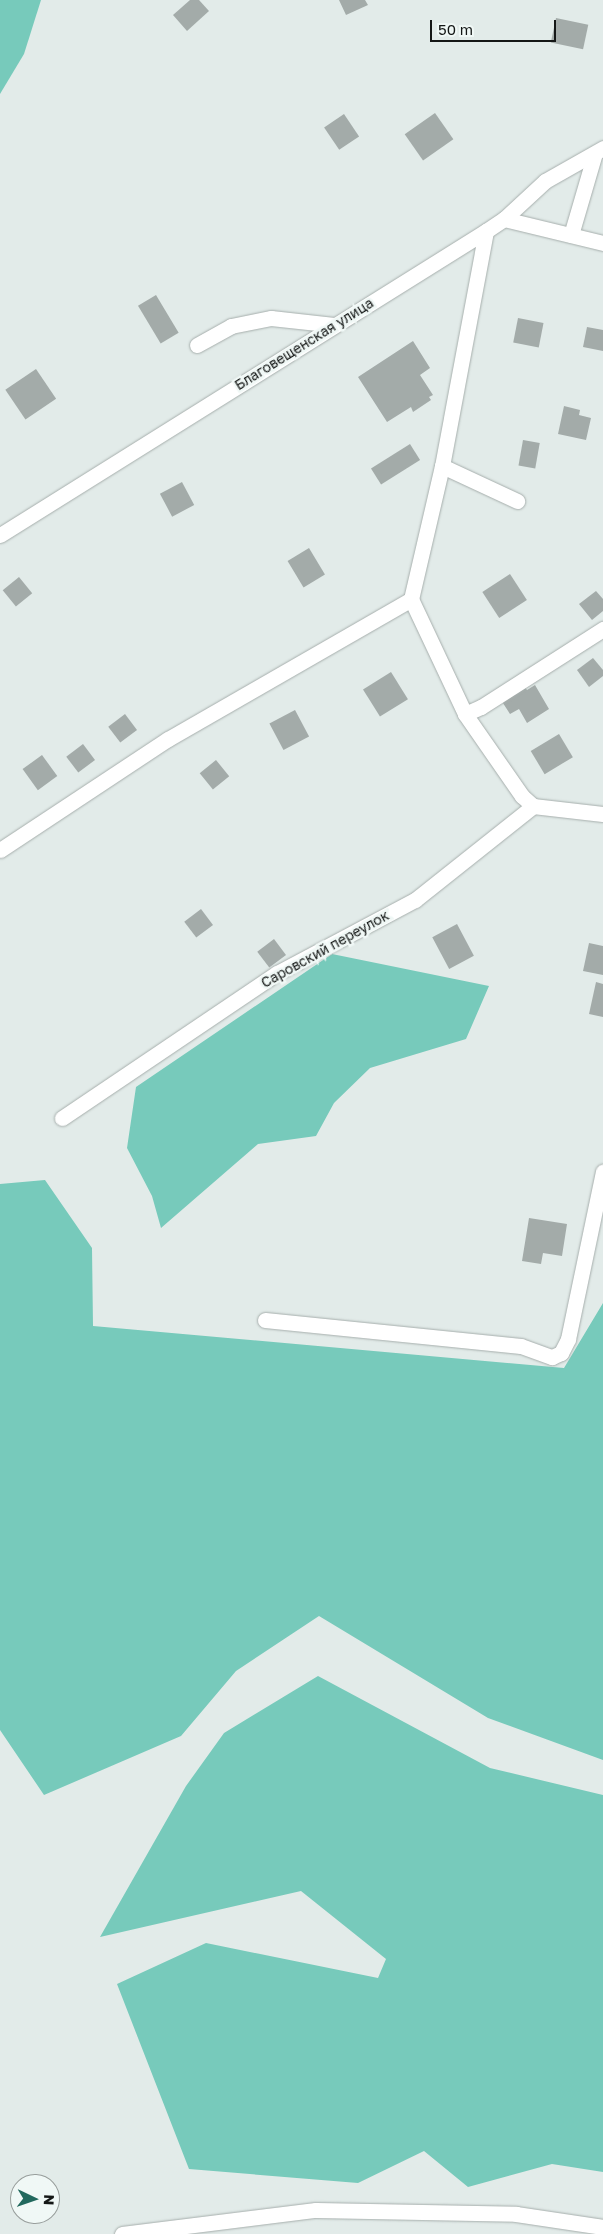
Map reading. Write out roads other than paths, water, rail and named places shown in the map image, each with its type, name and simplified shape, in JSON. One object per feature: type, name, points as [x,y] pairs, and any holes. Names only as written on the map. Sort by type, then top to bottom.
[{"type":"street","name":"Благовещенская улица","points":[[0,535],[334,324],[486,231],[504,219],[545,181],[599,151]]},
{"type":"street","points":[[571,235],[599,151]]},
{"type":"street","points":[[504,219],[603,243]]},
{"type":"street","points":[[486,231],[442,466],[411,600],[465,714],[522,796],[534,806],[603,814]]},
{"type":"street","points":[[197,344],[231,326],[271,318],[334,324]]},
{"type":"street","points":[[442,466],[517,501]]},
{"type":"street","points":[[0,850],[168,739],[411,600]]},
{"type":"street","points":[[465,714],[481,707],[603,629]]},
{"type":"street","name":"Саровский переулок","points":[[62,1118],[277,973],[415,900],[534,806]]},
{"type":"street","points":[[265,1320],[521,1346],[552,1357],[562,1353],[568,1339],[603,1172]]},
{"type":"street","points":[[122,2234],[316,2210],[516,2214],[603,2227]]}]
